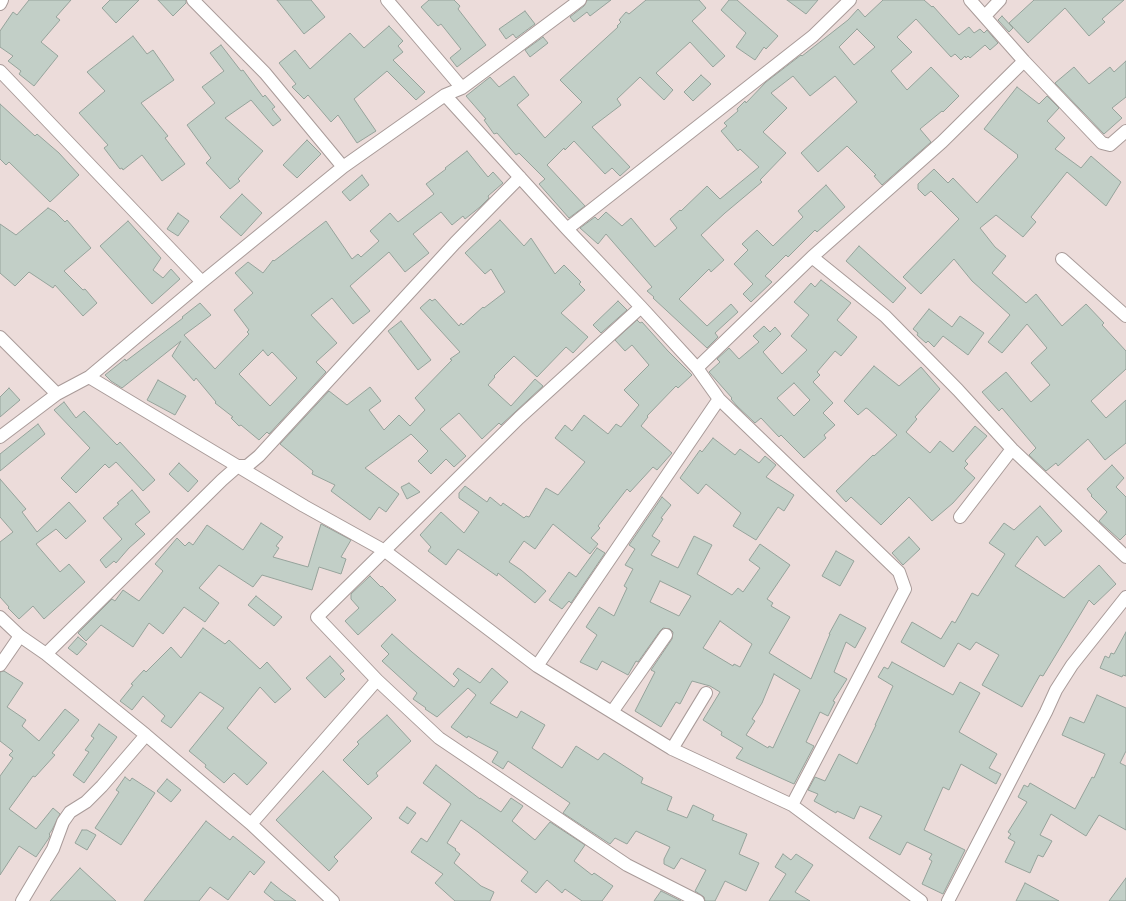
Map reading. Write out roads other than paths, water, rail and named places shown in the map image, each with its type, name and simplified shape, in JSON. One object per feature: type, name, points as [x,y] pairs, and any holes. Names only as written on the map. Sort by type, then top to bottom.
[{"type":"street","points":[[0,4],[2,0]]},
{"type":"street","points":[[193,0],[265,73],[343,167]]},
{"type":"street","points":[[387,0],[462,88]]},
{"type":"street","points":[[0,437],[57,394],[89,378],[202,282],[343,167],[445,95],[462,88],[580,0]]},
{"type":"street","points":[[567,229],[813,36],[850,0]]},
{"type":"street","points":[[970,0],[1024,61],[1102,143],[1110,145],[1126,131]]},
{"type":"street","points":[[985,16],[1000,0]]},
{"type":"street","points":[[697,368],[812,257],[942,142],[1024,61]]},
{"type":"street","points":[[0,71],[202,282]]},
{"type":"street","points":[[445,95],[567,229],[697,368],[719,399],[899,572],[905,589],[792,806]]},
{"type":"street","points":[[46,654],[222,480],[238,466],[247,466],[260,456],[455,243],[520,177]]},
{"type":"street","points":[[812,257],[885,316],[958,390],[1012,449],[1126,557]]},
{"type":"street","points":[[1062,259],[1126,316]]},
{"type":"street","points":[[641,307],[520,418],[317,617],[377,680],[438,738],[627,865],[698,901]]},
{"type":"street","points":[[0,337],[57,394]]},
{"type":"street","points":[[89,378],[304,506],[385,551],[537,666],[672,749],[792,806],[921,901]]},
{"type":"street","points":[[537,666],[719,399]]},
{"type":"street","points":[[960,517],[1012,449]]},
{"type":"street","points":[[948,901],[1056,690],[1072,665],[1126,597]]},
{"type":"street","points":[[0,617],[20,636],[46,654],[146,735],[251,824],[333,901]]},
{"type":"street","points":[[612,712],[666,635]]},
{"type":"street","points":[[0,665],[20,636]]},
{"type":"street","points":[[251,824],[377,680]]},
{"type":"street","points":[[672,749],[706,693]]},
{"type":"street","points":[[22,901],[53,849],[63,822],[70,812],[86,802],[102,786],[146,735]]}]
